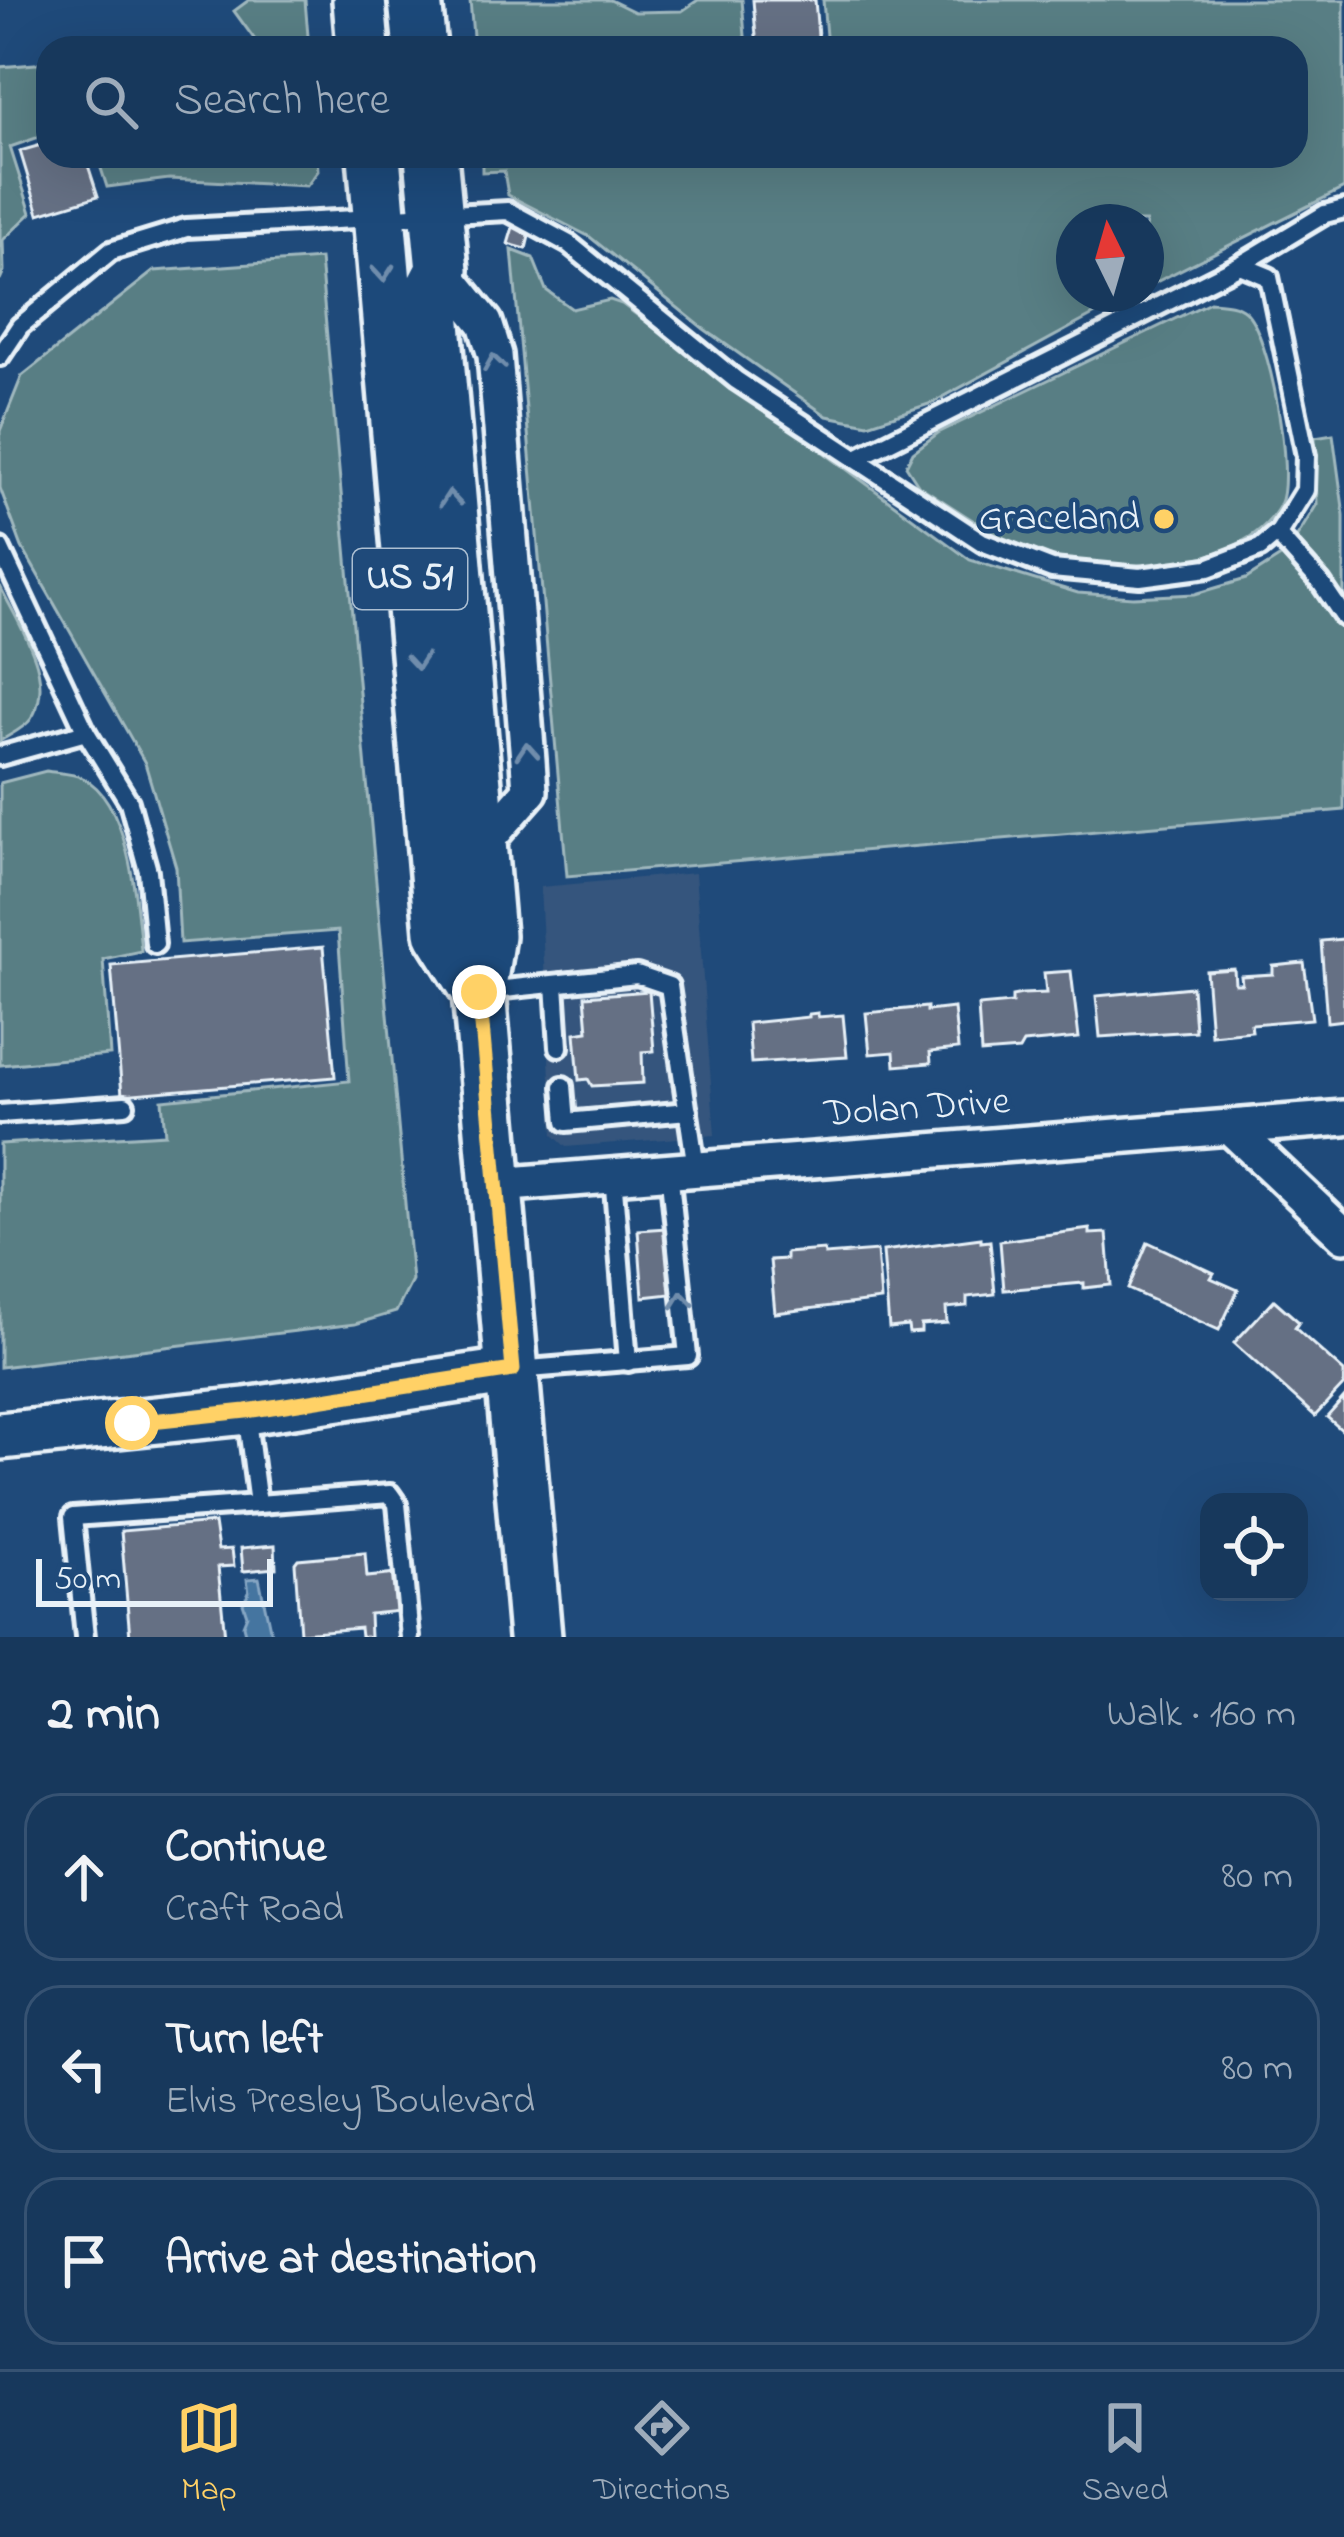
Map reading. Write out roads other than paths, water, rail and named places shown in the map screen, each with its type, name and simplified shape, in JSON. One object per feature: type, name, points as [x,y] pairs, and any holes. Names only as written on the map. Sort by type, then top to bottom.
[{"type":"main road","points":[[358,0],[362,36]]},
{"type":"main road","points":[[415,0],[419,36]]},
{"type":"main road","name":"US 51","points":[[375,168],[441,932],[479,992]]},
{"type":"main road","name":"US 51","points":[[432,168],[442,270],[432,289],[488,935],[479,992],[535,1637]]},
{"type":"street","name":"Dolan Drive","points":[[497,1185],[1344,1118]]},
{"type":"street","points":[[1230,1127],[1344,1234]]},
{"type":"street","points":[[0,1436],[246,1411],[513,1370]]},
{"type":"lane","points":[[857,458],[1240,265],[1324,214],[1344,209]]},
{"type":"lane","points":[[0,356],[20,326],[111,251],[185,229],[508,211],[569,244],[736,380],[982,542],[1052,569],[1140,577],[1208,568],[1260,548],[1305,490],[1306,456],[1269,278],[1240,265]]},
{"type":"lane","points":[[1276,533],[1344,617]]},
{"type":"lane","points":[[0,548],[86,731],[129,802],[148,871],[155,944]]},
{"type":"lane","points":[[0,756],[86,731]]},
{"type":"lane","points":[[479,992],[638,975],[669,986],[688,1111],[682,1169],[688,1356],[513,1370]]},
{"type":"lane","points":[[555,984],[559,1047]]},
{"type":"lane","points":[[563,1086],[566,1122],[688,1111]]},
{"type":"lane","points":[[0,1114],[125,1105]]},
{"type":"lane","points":[[613,1174],[628,1361]]},
{"type":"lane","points":[[246,1411],[258,1504]]},
{"type":"lane","points":[[85,1637],[73,1517],[390,1494],[398,1504],[410,1637]]},
{"type":"place","name":"Graceland","points":[[1164,519]]}]
